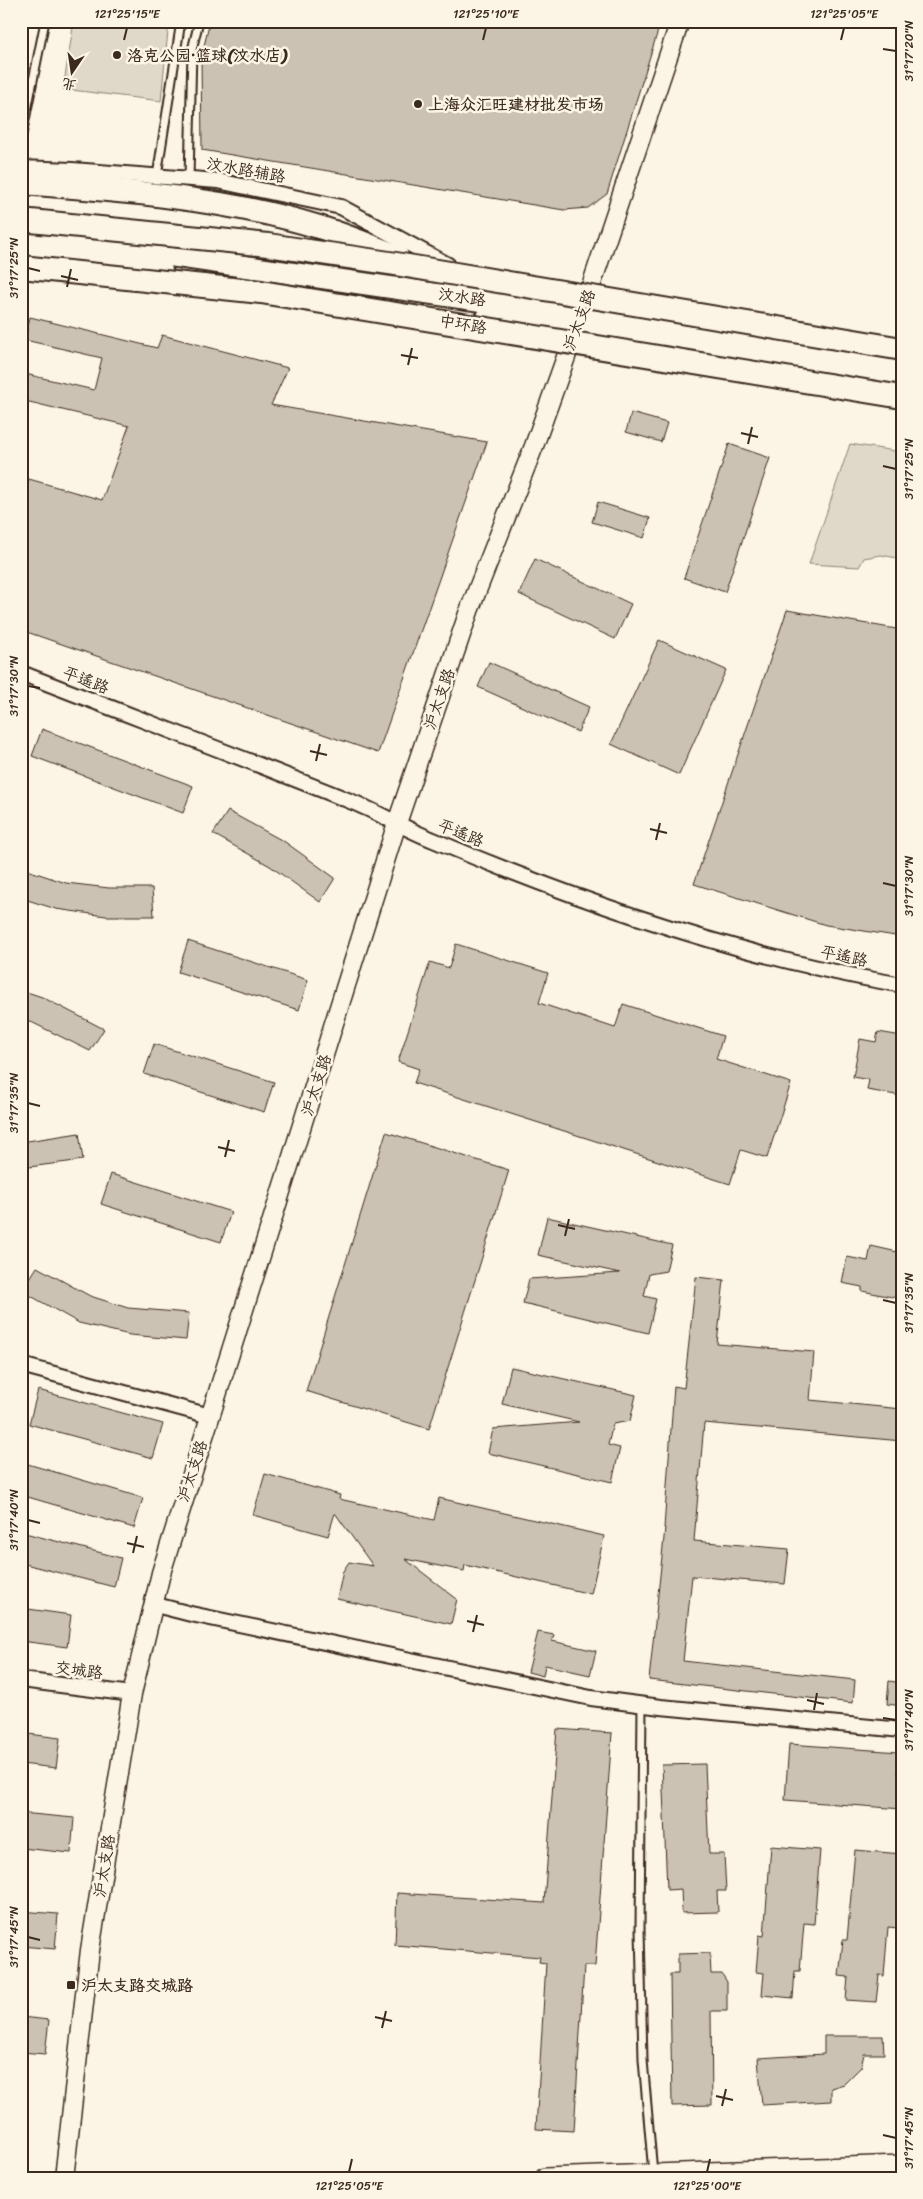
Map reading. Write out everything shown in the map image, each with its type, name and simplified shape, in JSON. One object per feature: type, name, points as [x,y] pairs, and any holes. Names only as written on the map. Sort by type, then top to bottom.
[{"type":"highway","points":[[21,182],[226,204],[319,227],[397,256]]},
{"type":"highway","points":[[21,220],[268,245],[396,264],[902,349]]},
{"type":"highway","name":"中环路","points":[[21,267],[261,292],[902,398]]},
{"type":"main road","name":"汶水路","points":[[21,211],[269,235],[902,340]]},
{"type":"main road","name":"汶水路","points":[[21,234],[240,264],[575,332],[902,406]]},
{"type":"main road","points":[[240,264],[313,242]]},
{"type":"main road","name":"汶水路","points":[[21,251],[575,332],[902,385]]},
{"type":"main road","name":"汶水路","points":[[21,277],[575,332],[902,368]]},
{"type":"main road","points":[[544,2178],[902,2165]]},
{"type":"street","name":"沪太支路","points":[[64,2178],[84,1988],[132,1694],[152,1604],[397,823],[469,611],[591,287],[680,21]]},
{"type":"street","name":"汶水路辅路","points":[[21,168],[218,181],[341,207],[448,265]]},
{"type":"street","name":"平遥路","points":[[21,673],[352,802],[429,839],[494,865],[686,933],[787,961],[902,985]]},
{"type":"street","points":[[21,1365],[210,1416]]},
{"type":"street","points":[[152,1604],[191,1614],[591,1698],[642,1705],[902,1730]]},
{"type":"street","name":"交城路","points":[[21,1680],[132,1694]]},
{"type":"lane","points":[[21,140],[45,21]]},
{"type":"lane","points":[[157,176],[180,21]]},
{"type":"lane","points":[[189,178],[192,50],[199,21]]},
{"type":"lane","points":[[642,1705],[640,1929],[643,2050],[653,2174]]},
{"type":"shaded area","name":"洛克公园·篮球(汶水店)","points":[[74,21],[169,21],[161,101],[63,89]]},
{"type":"shaded area","points":[[850,444],[902,452],[902,559],[881,555],[864,558],[859,567],[809,564]]},
{"type":"building","name":"上海众汇旺建材批发市场","points":[[210,21],[661,21],[607,194],[588,208],[564,210],[202,150],[201,58]]},
{"type":"building","points":[[30,317],[157,348],[162,335],[288,368],[271,405],[487,442],[378,753],[21,630],[21,501],[29,479],[102,500],[129,426],[21,400],[21,373],[94,390],[102,358],[25,340]]},
{"type":"building","points":[[631,413],[667,423],[661,442],[626,432]]},
{"type":"building","points":[[729,444],[770,458],[725,592],[684,578]]},
{"type":"building","points":[[598,502],[650,518],[644,538],[592,522]]},
{"type":"building","points":[[535,559],[631,604],[615,639],[519,594]]},
{"type":"building","points":[[787,610],[902,630],[902,937],[826,925],[694,884]]},
{"type":"building","points":[[659,640],[726,670],[679,775],[611,744]]},
{"type":"building","points":[[489,662],[589,707],[578,732],[478,687]]},
{"type":"building","points":[[42,729],[193,786],[183,813],[32,756]]},
{"type":"building","points":[[228,811],[285,842],[335,878],[320,902],[270,866],[213,834]]},
{"type":"building","points":[[21,868],[66,883],[109,888],[152,888],[154,916],[106,916],[56,909],[21,898]]},
{"type":"building","points":[[188,941],[308,980],[299,1010],[178,972]]},
{"type":"building","points":[[456,944],[548,973],[539,1003],[615,1028],[623,1004],[723,1036],[716,1059],[791,1083],[767,1158],[741,1150],[730,1184],[414,1083],[419,1069],[398,1062],[430,962],[449,968]]},
{"type":"building","points":[[21,990],[42,997],[104,1029],[90,1051],[21,1017]]},
{"type":"building","points":[[878,1032],[902,1036],[902,1096],[867,1090],[869,1080],[853,1077],[860,1039],[876,1042]]},
{"type":"building","points":[[154,1044],[274,1082],[264,1112],[144,1074]]},
{"type":"building","points":[[386,1132],[509,1170],[429,1429],[306,1391]]},
{"type":"building","points":[[79,1133],[83,1160],[21,1168],[21,1142]]},
{"type":"building","points":[[111,1174],[231,1212],[221,1242],[101,1204]]},
{"type":"building","points":[[547,1217],[672,1245],[666,1271],[649,1274],[644,1296],[656,1299],[648,1333],[523,1303],[529,1279],[620,1273],[538,1255]]},
{"type":"building","points":[[871,1246],[902,1253],[902,1299],[862,1291],[862,1287],[842,1283],[847,1257],[868,1261]]},
{"type":"building","points":[[37,1267],[90,1296],[128,1308],[189,1313],[186,1340],[130,1335],[79,1323],[22,1291]]},
{"type":"building","points":[[696,1277],[724,1280],[717,1344],[814,1352],[810,1400],[902,1409],[902,1441],[704,1423],[694,1541],[789,1549],[785,1584],[692,1576],[683,1661],[855,1680],[853,1703],[649,1680],[665,1528],[674,1386],[684,1388]]},
{"type":"building","points":[[511,1367],[636,1395],[630,1421],[613,1424],[608,1445],[620,1448],[612,1482],[488,1453],[493,1429],[579,1422],[502,1404]]},
{"type":"building","points":[[38,1390],[163,1424],[153,1458],[29,1424]]},
{"type":"building","points":[[21,1462],[143,1498],[134,1528],[21,1495]]},
{"type":"building","points":[[265,1474],[340,1495],[339,1499],[434,1520],[439,1498],[604,1536],[591,1594],[465,1565],[464,1571],[405,1559],[457,1599],[451,1624],[337,1599],[343,1571],[349,1562],[373,1566],[335,1513],[328,1536],[253,1515]]},
{"type":"building","points":[[21,1532],[121,1558],[114,1587],[21,1563]]},
{"type":"building","points":[[21,1608],[71,1615],[67,1647],[21,1641]]},
{"type":"building","points":[[538,1632],[554,1635],[552,1641],[596,1651],[590,1675],[545,1665],[543,1676],[528,1672]]},
{"type":"building","points":[[889,1681],[902,1683],[902,1706],[887,1704]]},
{"type":"building","points":[[557,1729],[612,1733],[595,1966],[584,1966],[574,2131],[536,2129],[546,1963],[539,1962],[540,1957],[395,1945],[397,1893],[544,1903]]},
{"type":"building","points":[[21,1733],[60,1738],[56,1768],[21,1764]]},
{"type":"building","points":[[789,1744],[899,1752],[898,1774],[902,1774],[902,1809],[785,1800]]},
{"type":"building","points":[[705,1764],[709,1854],[724,1854],[726,1891],[717,1891],[718,1912],[682,1913],[681,1889],[667,1890],[662,1765]]},
{"type":"building","points":[[21,1813],[74,1818],[71,1853],[21,1848]]},
{"type":"building","points":[[771,1846],[820,1850],[814,1924],[804,1923],[800,1971],[795,1971],[793,1998],[762,1995],[764,1973],[756,1972],[759,1935],[764,1936]]},
{"type":"building","points":[[855,1850],[902,1854],[898,1928],[888,1927],[884,1976],[879,1975],[876,2002],[846,2000],[848,1977],[839,1976],[843,1940],[847,1940]]},
{"type":"building","points":[[21,1911],[58,1914],[55,1949],[21,1946]]},
{"type":"building","points":[[710,1953],[711,1974],[722,1974],[727,1982],[727,2011],[711,2011],[712,2105],[672,2106],[670,1974],[678,1974],[678,1954]]},
{"type":"building","points":[[21,2017],[49,2020],[45,2054],[21,2052]]},
{"type":"building","points":[[824,2036],[883,2036],[884,2054],[864,2054],[861,2067],[844,2084],[831,2088],[831,2101],[762,2105],[758,2058],[824,2054]]},
{"type":"place","name":"洛克公园·篮球(汶水店)","points":[[117,55]]},
{"type":"place","name":"上海众汇旺建材批发市场","points":[[418,104]]},
{"type":"place","name":"沪太支路交城路","points":[[71,1985]]}]
